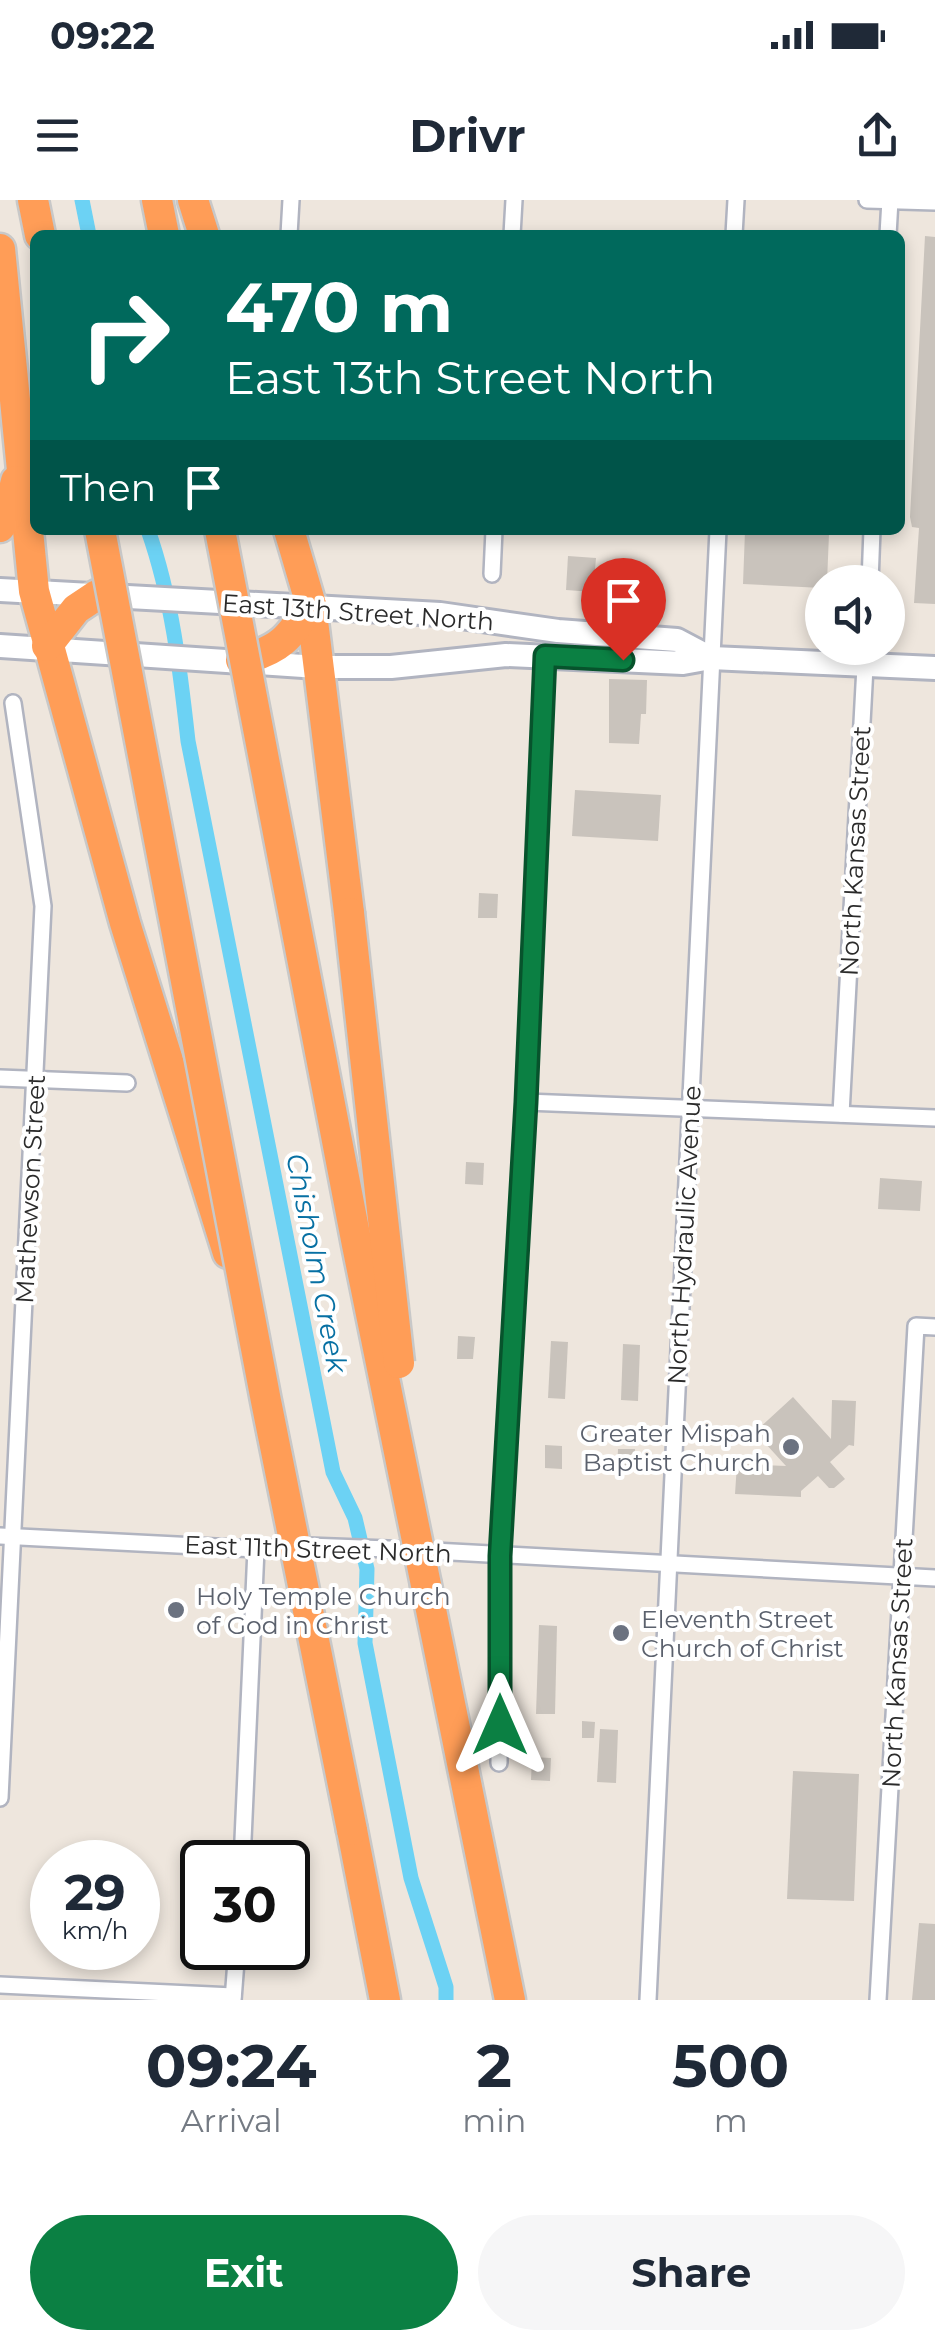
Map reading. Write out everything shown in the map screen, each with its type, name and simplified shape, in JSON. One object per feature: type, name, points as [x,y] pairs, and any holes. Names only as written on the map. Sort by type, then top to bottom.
[{"type":"highway","points":[[33,200],[39,230]]},
{"type":"highway","points":[[157,200],[163,230]]},
{"type":"highway","points":[[193,200],[202,230]]},
{"type":"highway","points":[[0,249],[34,591],[126,923],[233,1270],[266,1401]]},
{"type":"highway","points":[[0,528],[8,516],[22,448]]},
{"type":"highway","points":[[101,535],[385,2000]]},
{"type":"highway","points":[[221,535],[357,1245],[510,2000]]},
{"type":"highway","points":[[290,535],[311,606],[426,1585]]},
{"type":"highway","points":[[47,646],[76,610],[97,595]]},
{"type":"highway","points":[[241,660],[271,653],[289,638],[311,606]]},
{"type":"highway","points":[[462,1756],[501,1881],[530,2000]]},
{"type":"highway","points":[[352,1830],[366,2000]]},
{"type":"main road","name":"East 13th Street North","points":[[0,590],[440,614],[558,631],[678,640],[711,658]]},
{"type":"main road","name":"East 13th Street North","points":[[0,646],[391,667],[506,655],[683,663],[711,658],[805,656]]},
{"type":"main road","name":"East 13th Street North","points":[[905,662],[935,668]]},
{"type":"street","points":[[289,230],[290,200]]},
{"type":"street","points":[[512,230],[514,200]]},
{"type":"street","points":[[734,230],[736,200]]},
{"type":"street","points":[[867,200],[935,202]]},
{"type":"street","points":[[888,230],[890,200]]},
{"type":"street","points":[[492,574],[494,535]]},
{"type":"street","name":"North Hydraulic Avenue","points":[[648,2000],[718,535]]},
{"type":"street","points":[[871,565],[872,535]]},
{"type":"street","points":[[499,1763],[500,1556],[526,1102],[545,656]]},
{"type":"street","name":"North Kansas Street","points":[[841,1114],[865,665]]},
{"type":"street","name":"Mathewson Street","points":[[0,1798],[6,1537],[36,1080],[43,906],[13,702]]},
{"type":"street","points":[[0,1078],[127,1084]]},
{"type":"street","points":[[526,1102],[935,1118]]},
{"type":"street","name":"North Kansas Street","points":[[878,2000],[916,1326],[935,1327]]},
{"type":"street","name":"East 11th Street North","points":[[6,1537],[256,1548],[415,1550],[935,1578]]},
{"type":"street","points":[[243,1840],[256,1548]]},
{"type":"street","points":[[0,1984],[233,1998],[235,1970]]},
{"type":"building","points":[[925,236],[935,237],[935,604],[914,603],[919,528],[912,527],[910,517]]},
{"type":"building","points":[[745,535],[829,535],[828,565],[805,565],[805,587],[743,584]]},
{"type":"building","points":[[568,556],[596,558],[593,592],[566,590]]},
{"type":"building","points":[[609,679],[647,680],[646,714],[641,714],[639,744],[609,743]]},
{"type":"building","points":[[575,790],[661,795],[658,841],[572,836]]},
{"type":"building","points":[[479,893],[498,894],[497,918],[478,918]]},
{"type":"building","points":[[466,1162],[484,1163],[483,1185],[465,1184]]},
{"type":"building","points":[[880,1178],[922,1181],[920,1211],[878,1209]]},
{"type":"building","points":[[458,1336],[475,1337],[473,1359],[457,1359]]},
{"type":"building","points":[[551,1341],[568,1342],[565,1399],[548,1398]]},
{"type":"building","points":[[623,1344],[640,1345],[638,1401],[621,1400]]},
{"type":"building","points":[[793,1397],[831,1439],[832,1400],[856,1401],[854,1446],[849,1445],[830,1462],[845,1479],[829,1488],[818,1476],[801,1491],[801,1497],[735,1494],[737,1464],[786,1466],[755,1432]]},
{"type":"building","points":[[545,1445],[562,1446],[562,1469],[545,1468]]},
{"type":"building","points":[[618,1449],[635,1449],[633,1472],[617,1471]]},
{"type":"building","points":[[539,1625],[557,1626],[555,1714],[536,1714]]},
{"type":"building","points":[[582,1721],[595,1722],[594,1738],[582,1738]]},
{"type":"building","points":[[600,1729],[618,1730],[616,1783],[597,1782]]},
{"type":"building","points":[[532,1757],[551,1758],[550,1781],[531,1780]]},
{"type":"building","points":[[793,1771],[859,1774],[854,1901],[787,1899]]},
{"type":"building","points":[[919,1923],[935,1924],[935,2000],[912,2000]]},
{"type":"waterway","name":"Chisholm Creek","points":[[82,200],[88,230]]},
{"type":"waterway","name":"Chisholm Creek","points":[[150,535],[169,608],[188,741],[333,1472],[355,1518],[367,1569],[365,1643],[411,1878],[446,1987],[446,2000]]},
{"type":"place","name":"Greater Mispah Baptist Church","points":[[791,1447]]},
{"type":"place","name":"Holy Temple Church of God in Christ","points":[[176,1610]]},
{"type":"place","name":"Eleventh Street Church of Christ","points":[[621,1633]]},
{"type":"route","points":[[500,1725],[500,1556],[526,1102],[545,656],[623,660]]}]
